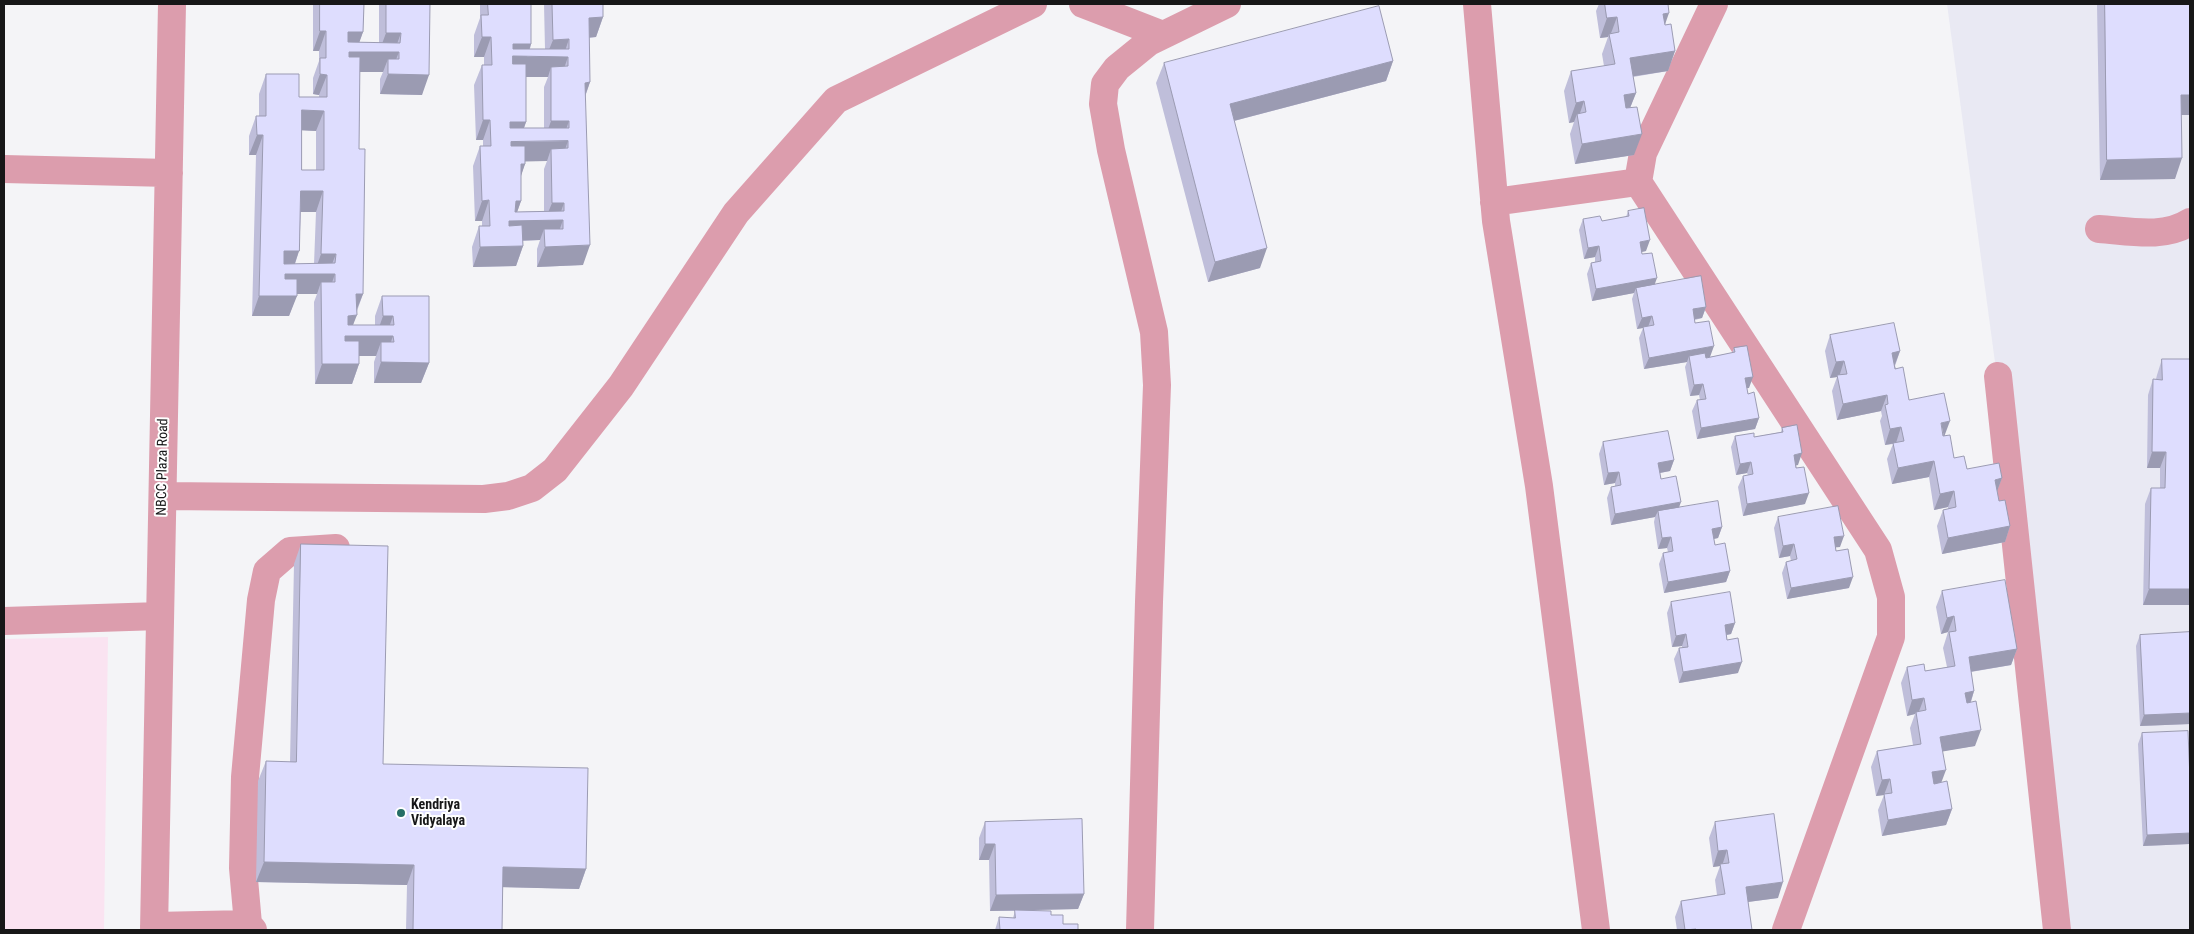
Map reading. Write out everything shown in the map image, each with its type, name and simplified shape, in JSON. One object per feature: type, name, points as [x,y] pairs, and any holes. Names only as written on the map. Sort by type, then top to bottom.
[{"type":"street","name":"NBCC Plaza Road","points":[[154,928],[172,4]]},
{"type":"street","points":[[163,496],[484,499],[508,496],[532,488],[555,470],[621,386],[736,213],[836,100],[1033,4]]},
{"type":"street","points":[[1083,4],[1164,36]]},
{"type":"street","points":[[1140,930],[1149,602],[1158,385],[1154,332],[1111,150],[1103,104],[1105,84],[1117,68],[1149,42],[1227,4]]},
{"type":"street","points":[[1476,4],[1494,202],[1539,486],[1596,930]]},
{"type":"street","points":[[1714,4],[1643,153],[1638,182],[1878,550],[1891,597],[1891,637],[1786,930]]},
{"type":"street","points":[[4,169],[169,173]]},
{"type":"street","points":[[1494,202],[1638,182]]},
{"type":"street","points":[[2099,229],[2155,233],[2184,226],[2190,222]]},
{"type":"street","points":[[1998,376],[2057,930]]},
{"type":"street","points":[[154,928],[251,927],[243,868],[245,777],[261,600],[268,572],[290,551],[361,547]]},
{"type":"street","points":[[4,622],[160,616]]},
{"type":"shaded area","points":[[1947,4],[2190,4],[2190,930],[2071,930]]},
{"type":"shaded area","points":[[108,637],[104,930],[4,930],[4,639]]},
{"type":"building","points":[[320,4],[364,4],[363,32],[348,32],[348,42],[400,43],[401,33],[386,33],[386,4],[430,4],[429,75],[388,74],[388,59],[399,59],[399,52],[349,52],[349,57],[360,57],[359,149],[365,149],[363,294],[356,294],[357,315],[348,316],[348,325],[394,325],[393,316],[383,316],[382,296],[429,296],[429,363],[381,362],[381,342],[394,342],[393,336],[345,336],[345,341],[359,341],[359,364],[322,364],[321,282],[335,282],[335,274],[285,274],[285,279],[297,279],[297,296],[259,296],[263,135],[257,135],[256,116],[266,116],[266,74],[299,74],[299,97],[327,97],[327,75],[320,74],[320,58],[326,58],[326,31],[320,31]],"holes":[[[302,110],[324,111],[324,170],[302,170]],[[301,191],[323,191],[321,254],[336,254],[335,263],[284,264],[284,251],[299,251]]]},
{"type":"building","points":[[488,4],[531,4],[531,44],[513,44],[513,49],[569,49],[569,39],[553,40],[552,4],[603,4],[603,17],[589,18],[590,82],[585,83],[590,245],[545,247],[544,229],[563,229],[563,220],[509,221],[509,226],[522,225],[523,246],[480,247],[479,226],[490,226],[489,200],[482,201],[480,146],[491,146],[490,120],[483,120],[482,65],[492,65],[491,37],[482,37],[481,15],[488,15]],"holes":[[[513,56],[568,57],[568,66],[551,67],[551,121],[569,121],[569,128],[510,128],[510,122],[526,122],[526,64],[513,64]],[[568,141],[568,148],[551,149],[552,203],[564,203],[564,211],[515,212],[516,201],[521,201],[521,164],[525,164],[525,146],[511,146],[511,142]]]},
{"type":"building","points":[[1605,4],[1668,4],[1669,13],[1663,14],[1665,25],[1671,24],[1675,51],[1630,58],[1636,93],[1624,95],[1626,108],[1637,107],[1642,134],[1582,144],[1577,114],[1586,112],[1584,101],[1576,103],[1571,71],[1615,64],[1609,34],[1619,32],[1617,17],[1607,18]]},
{"type":"building","points":[[2105,4],[2190,4],[2190,95],[2181,95],[2182,158],[2107,160]]},
{"type":"building","points":[[1379,6],[1393,61],[1230,104],[1267,248],[1215,262],[1164,63]]},
{"type":"building","points":[[1644,208],[1650,240],[1640,242],[1642,254],[1652,253],[1657,278],[1596,289],[1591,263],[1601,261],[1599,246],[1588,248],[1583,219],[1600,216],[1602,221],[1629,216],[1628,211]]},
{"type":"building","points":[[1701,276],[1706,307],[1693,309],[1695,323],[1709,321],[1714,346],[1649,358],[1643,327],[1654,325],[1652,316],[1642,318],[1636,288]]},
{"type":"building","points":[[1894,323],[1900,351],[1892,353],[1895,369],[1903,367],[1909,400],[1944,393],[1950,421],[1941,423],[1943,436],[1950,435],[1954,458],[1964,456],[1967,469],[1999,463],[2002,478],[1995,480],[1999,501],[2005,500],[2010,526],[1948,538],[1943,510],[1956,507],[1954,491],[1940,494],[1934,461],[1898,468],[1893,443],[1904,441],[1901,427],[1890,429],[1885,405],[1888,404],[1887,395],[1843,404],[1837,375],[1847,374],[1844,361],[1836,362],[1830,335]]},
{"type":"building","points":[[1747,346],[1753,377],[1745,378],[1748,394],[1754,392],[1759,418],[1701,428],[1697,400],[1706,399],[1703,384],[1694,385],[1689,356],[1705,353],[1706,358],[1735,352],[1734,348]]},
{"type":"building","points":[[2162,359],[2190,359],[2190,589],[2149,589],[2151,488],[2165,488],[2166,452],[2152,452],[2153,379],[2162,380]]},
{"type":"building","points":[[1797,425],[1802,453],[1794,455],[1796,468],[1804,467],[1809,493],[1747,504],[1743,476],[1753,474],[1751,462],[1740,464],[1735,436],[1754,433],[1754,437],[1783,432],[1782,428]]},
{"type":"building","points":[[1668,431],[1674,460],[1658,463],[1661,479],[1676,476],[1681,502],[1615,514],[1611,487],[1621,485],[1619,472],[1608,473],[1603,442]]},
{"type":"building","points":[[1718,501],[1722,527],[1712,529],[1715,545],[1725,543],[1730,571],[1668,582],[1663,553],[1673,551],[1671,537],[1662,538],[1658,511]]},
{"type":"building","points":[[1838,506],[1844,536],[1834,537],[1836,551],[1848,549],[1853,577],[1791,588],[1786,562],[1797,559],[1794,544],[1783,546],[1778,517]]},
{"type":"building","points":[[301,544],[388,546],[383,764],[588,768],[586,869],[503,867],[502,930],[413,930],[414,865],[264,862],[266,761],[296,762]]},
{"type":"building","points":[[2005,580],[2017,649],[1969,657],[1974,691],[1965,693],[1967,703],[1976,701],[1981,730],[1940,737],[1946,770],[1932,772],[1934,784],[1947,781],[1952,809],[1888,820],[1884,794],[1892,793],[1890,779],[1882,780],[1877,751],[1921,744],[1916,712],[1926,710],[1924,698],[1912,700],[1907,667],[1924,664],[1925,671],[1955,666],[1949,632],[1956,631],[1954,616],[1947,618],[1942,591]]},
{"type":"building","points":[[1730,592],[1735,623],[1725,625],[1727,640],[1738,638],[1742,662],[1683,672],[1679,648],[1688,647],[1686,634],[1676,636],[1671,602]]},
{"type":"building","points":[[2190,632],[2190,713],[2144,715],[2140,635]]},
{"type":"building","points":[[2188,731],[2190,833],[2147,835],[2142,733]]},
{"type":"building","points":[[1774,814],[1783,882],[1746,887],[1752,930],[1685,930],[1681,901],[1725,894],[1720,864],[1729,863],[1727,850],[1718,851],[1715,822]]},
{"type":"building","points":[[1082,819],[1084,894],[996,895],[995,844],[985,844],[985,822]]},
{"type":"building","points":[[1015,910],[1051,911],[1051,915],[1063,915],[1063,924],[1078,924],[1078,930],[1000,930],[999,917],[1015,918]]},
{"type":"place","name":"Kendriya Vidyalaya","points":[[401,813]]}]
